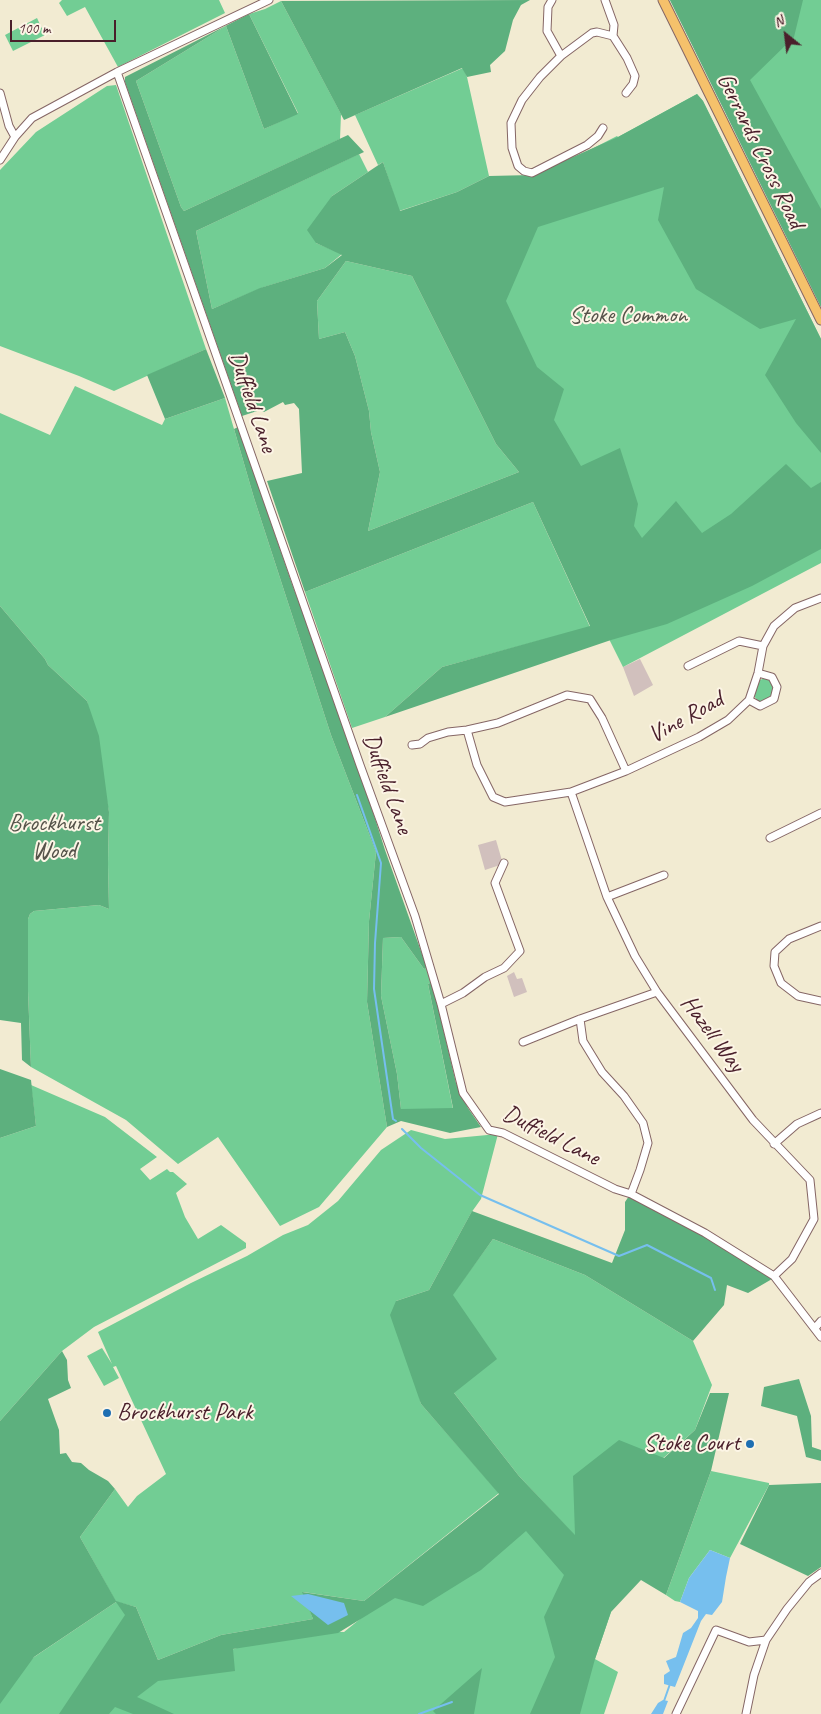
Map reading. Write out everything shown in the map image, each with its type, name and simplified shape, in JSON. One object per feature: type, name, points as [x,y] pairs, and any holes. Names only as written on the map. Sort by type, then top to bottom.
[{"type":"main road","name":"Gerrards Cross Road","points":[[662,0],[821,320]]},
{"type":"street","points":[[0,160],[15,137],[32,118],[118,72],[269,0]]},
{"type":"street","points":[[552,0],[548,7],[547,31],[561,56]]},
{"type":"street","points":[[605,0],[614,25],[613,36],[635,74],[633,84],[626,93]]},
{"type":"street","points":[[603,128],[598,136],[587,145],[532,173],[524,171],[518,166],[512,148],[512,123],[517,108],[540,77],[561,56],[596,32],[613,36]]},
{"type":"street","name":"Duffield Lane","points":[[118,72],[360,766],[415,916],[441,1004],[463,1093],[489,1130],[503,1132],[608,1186],[631,1194],[705,1233],[774,1276],[821,1337]]},
{"type":"street","points":[[0,93],[9,126],[15,137]]},
{"type":"street","name":"Vine Road","points":[[467,730],[477,765],[492,796],[505,802],[571,792],[626,770],[699,737],[728,720],[749,700],[758,673],[763,646],[774,626],[796,608],[821,599]]},
{"type":"street","points":[[688,666],[739,641],[763,646]]},
{"type":"street","points":[[749,700],[760,706],[774,699],[778,687],[772,677],[758,673]]},
{"type":"street","name":"Vine Road","points":[[412,745],[420,744],[428,738],[448,732],[498,723],[567,695],[590,699],[602,718],[626,770]]},
{"type":"street","name":"Hazell Way","points":[[571,792],[607,897],[635,956],[657,992],[753,1120],[810,1180],[817,1218],[792,1259],[774,1276]]},
{"type":"street","points":[[770,838],[821,813]]},
{"type":"street","points":[[441,1004],[463,993],[484,977],[504,968],[520,952],[495,883],[504,863]]},
{"type":"street","points":[[607,897],[664,876]]},
{"type":"street","points":[[821,926],[788,939],[775,952],[774,966],[781,983],[798,996],[821,1001]]},
{"type":"street","points":[[524,1042],[580,1019],[657,992]]},
{"type":"street","points":[[580,1019],[584,1041],[602,1072],[624,1096],[643,1124],[648,1143],[631,1194]]},
{"type":"street","points":[[774,1144],[797,1124],[821,1113]]},
{"type":"street","points":[[815,1328],[821,1320]]},
{"type":"street","points":[[746,1714],[754,1675],[766,1640],[809,1582],[821,1573]]},
{"type":"street","points":[[676,1714],[716,1630],[749,1642],[766,1640]]},
{"type":"shaded area","points":[[640,659],[653,685],[634,696],[623,667]]},
{"type":"shaded area","points":[[496,840],[503,864],[485,870],[478,845]]},
{"type":"shaded area","points":[[514,972],[517,979],[522,978],[527,992],[514,997],[507,976]]},
{"type":"green space","points":[[62,0],[219,0],[225,13],[118,67],[85,7],[67,16],[59,3]]},
{"type":"green space","points":[[530,0],[521,5],[513,20],[505,51],[490,65],[491,72],[467,77],[462,68],[344,120],[281,1]]},
{"type":"green space","points":[[670,0],[821,0],[821,307],[706,73]]},
{"type":"green space","points":[[670,0],[803,0],[794,37],[750,80],[821,209],[821,307]]},
{"type":"green space","points":[[281,1],[341,114],[340,139],[184,211],[136,81],[226,26],[264,129],[298,113],[249,14]]},
{"type":"green space","points":[[249,14],[298,114],[264,129],[226,26],[136,81],[184,211],[348,135],[364,152],[196,231],[212,309],[260,288],[325,268],[342,255],[316,243],[307,230],[332,196],[383,162],[400,211],[457,192],[489,176],[532,175],[618,137],[697,94],[703,101],[821,339],[821,453],[796,423],[765,375],[796,319],[760,329],[696,289],[658,220],[664,187],[538,227],[506,301],[537,367],[564,389],[554,420],[581,466],[620,448],[638,504],[634,526],[642,538],[676,501],[702,533],[731,514],[786,464],[811,488],[821,482],[821,549],[752,586],[667,624],[611,640],[385,717],[442,667],[590,626],[533,502],[305,592],[267,481],[302,473],[299,409],[294,403],[285,405],[283,402],[264,412],[260,410],[242,416],[125,82],[125,77]],"holes":[[[346,261],[412,276],[496,444],[519,472],[368,531],[380,472],[371,432],[369,411],[355,356],[345,332],[319,339],[317,301]]]},
{"type":"green space","points":[[37,18],[45,35],[13,51],[5,35]]},
{"type":"green space","points":[[463,68],[467,77],[489,176],[457,192],[399,211],[383,162],[378,165],[355,115]]},
{"type":"green space","points":[[116,85],[206,349],[114,391],[0,346],[0,170],[36,132],[107,86]]},
{"type":"green space","name":"Stoke Common","points":[[697,94],[703,101],[821,339],[821,563],[623,667],[514,449],[496,198],[618,137]]},
{"type":"green space","points":[[359,154],[368,172],[332,196],[316,243],[342,254],[325,268],[264,287],[212,309],[196,231]]},
{"type":"green space","points":[[346,261],[412,276],[496,444],[519,472],[368,531],[380,472],[371,432],[369,411],[355,356],[345,332],[319,339],[317,301]]},
{"type":"green space","points":[[206,349],[225,398],[165,419],[147,375]]},
{"type":"green space","points":[[75,386],[162,425],[165,419],[225,398],[254,498],[331,735],[376,852],[369,921],[367,1002],[387,1127],[319,1207],[280,1226],[218,1137],[178,1164],[126,1120],[31,1067],[28,919],[34,911],[99,905],[109,909],[109,812],[87,701],[48,665],[0,606],[0,413],[50,435]]},
{"type":"green space","points":[[238,427],[292,584],[350,739],[385,850],[427,968],[424,969],[401,937],[383,938],[381,996],[397,1074],[401,1109],[453,1108],[428,984],[432,982],[456,1083],[468,1108],[481,1127],[450,1133],[401,1121],[387,1127],[367,1002],[369,921],[376,852],[331,735],[254,498],[234,429]]},
{"type":"green space","points":[[533,502],[590,627],[442,667],[385,717],[352,728],[305,592]]},
{"type":"green space","name":"Brockhurst Wood","points":[[0,606],[48,665],[87,701],[99,736],[109,812],[109,909],[99,905],[34,911],[28,919],[31,1067],[22,1060],[21,1023],[0,1020]]},
{"type":"green space","points":[[770,679],[774,687],[773,693],[765,702],[758,701],[754,696],[760,680]]},
{"type":"green space","points":[[401,937],[424,969],[427,968],[432,982],[428,984],[453,1109],[401,1109],[397,1074],[381,996],[383,938]]},
{"type":"green space","points":[[0,1069],[31,1080],[36,1126],[0,1138]]},
{"type":"green space","points":[[31,1085],[105,1117],[157,1157],[140,1169],[150,1180],[167,1169],[187,1184],[176,1193],[185,1217],[198,1239],[221,1225],[246,1243],[246,1248],[94,1327],[62,1351],[0,1421],[0,1138],[36,1126]]},
{"type":"green space","points":[[411,1130],[445,1139],[498,1134],[481,1199],[471,1213],[429,1290],[396,1301],[421,1404],[499,1493],[364,1601],[303,1592],[313,1619],[221,1635],[158,1660],[136,1607],[117,1602],[139,1632],[154,1675],[292,1630],[344,1632],[506,1501],[611,1612],[595,1659],[618,1672],[604,1714],[0,1714],[0,1680],[116,1602],[80,1537],[115,1489],[128,1507],[137,1496],[166,1474],[116,1366],[113,1367],[119,1378],[104,1386],[87,1356],[102,1348],[112,1364],[98,1332],[247,1256],[283,1235],[308,1225],[338,1201],[381,1150]]},
{"type":"green space","points":[[629,1196],[704,1234],[772,1279],[748,1293],[727,1285],[724,1305],[693,1341],[585,1275],[493,1239],[453,1295],[497,1359],[454,1393],[519,1476],[575,1535],[573,1476],[619,1440],[664,1458],[695,1430],[710,1393],[729,1393],[711,1471],[666,1595],[641,1580],[611,1612],[595,1659],[580,1714],[530,1714],[555,1657],[544,1617],[564,1575],[526,1531],[481,1570],[423,1606],[395,1598],[338,1633],[233,1649],[235,1671],[158,1681],[137,1697],[174,1714],[133,1714],[115,1707],[109,1714],[59,1714],[125,1615],[116,1602],[34,1657],[0,1704],[0,1421],[62,1351],[67,1360],[68,1380],[71,1388],[48,1399],[59,1430],[60,1454],[66,1453],[72,1462],[81,1463],[108,1481],[115,1489],[80,1537],[116,1601],[136,1607],[158,1660],[221,1635],[313,1619],[302,1592],[364,1601],[499,1494],[421,1404],[390,1315],[396,1301],[429,1290],[472,1211],[612,1263],[625,1230],[625,1202]]},
{"type":"green space","points":[[493,1239],[585,1275],[693,1341],[712,1385],[695,1430],[575,1536],[519,1476],[454,1393],[452,1295]]},
{"type":"green space","points":[[799,1379],[811,1416],[812,1447],[821,1450],[821,1461],[806,1457],[797,1416],[761,1406],[764,1387]]},
{"type":"green space","points":[[711,1471],[769,1483],[769,1485],[730,1558],[710,1550],[689,1578],[680,1602],[675,1601],[666,1595]]},
{"type":"green space","points":[[821,1483],[821,1567],[808,1576],[740,1544],[769,1485]]},
{"type":"green space","points":[[482,1668],[474,1714],[436,1714],[433,1711]]},
{"type":"water","points":[[710,1550],[730,1558],[722,1602],[712,1615],[706,1614],[701,1621],[675,1687],[664,1684],[664,1675],[670,1671],[666,1661],[676,1657],[683,1633],[691,1628],[698,1618],[698,1611],[680,1602],[689,1578]]},
{"type":"water","points":[[308,1594],[344,1603],[348,1615],[328,1625],[291,1596]]},
{"type":"water","points":[[663,1700],[668,1701],[663,1714],[651,1714],[658,1703]]},
{"type":"waterway","points":[[357,795],[381,863],[375,943],[374,989],[393,1119],[396,1121]]},
{"type":"waterway","points":[[402,1129],[421,1148],[480,1195],[619,1256],[647,1245],[711,1278],[715,1290]]},
{"type":"waterway","points":[[664,1701],[670,1684]]},
{"type":"waterway","points":[[419,1714],[452,1702]]},
{"type":"place","name":"Brockhurst Park","points":[[107,1413]]},
{"type":"place","name":"Stoke Court","points":[[750,1444]]}]
